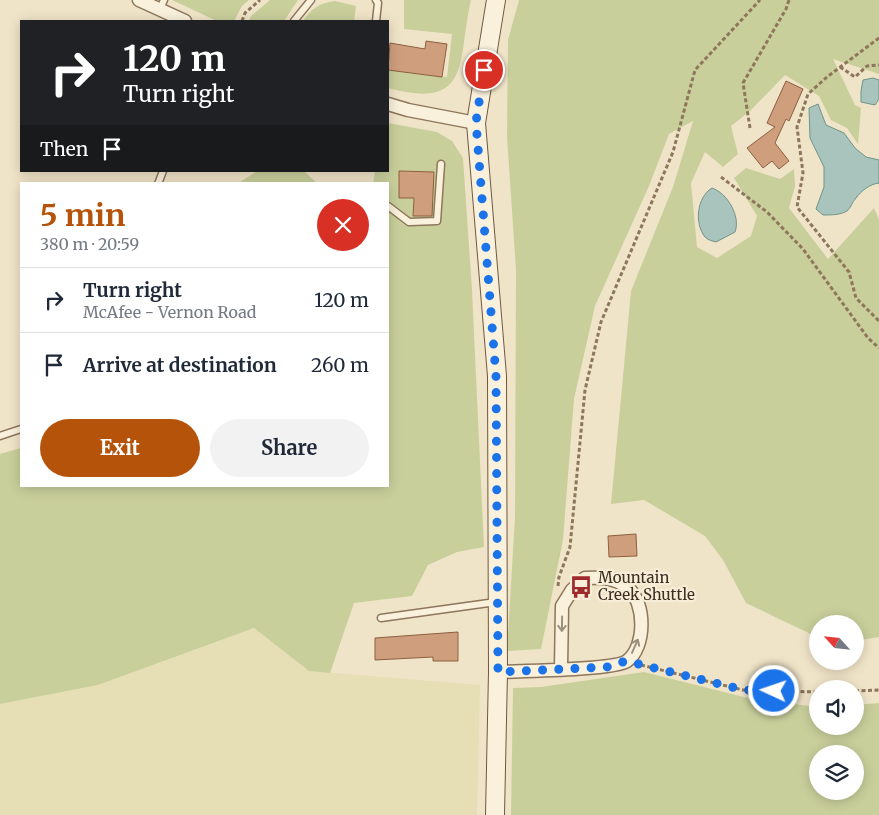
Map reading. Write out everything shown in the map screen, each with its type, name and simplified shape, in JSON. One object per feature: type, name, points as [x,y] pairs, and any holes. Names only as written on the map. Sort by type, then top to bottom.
[{"type":"main road","points":[[495,815],[498,672],[496,376],[476,122],[496,0]]},
{"type":"street","points":[[139,0],[162,5],[183,20]]},
{"type":"street","points":[[389,104],[408,110],[476,122]]},
{"type":"street","points":[[498,672],[607,667],[626,661],[637,646],[641,626],[637,602],[629,589],[616,581],[602,577],[585,578],[572,590],[562,606],[561,668]]},
{"type":"lane","points":[[295,20],[311,0]]},
{"type":"lane","points":[[376,0],[378,4],[376,20]]},
{"type":"lane","points":[[389,207],[409,222],[437,221],[441,164]]},
{"type":"lane","points":[[0,436],[20,429]]},
{"type":"lane","points":[[381,618],[497,602]]},
{"type":"path","points":[[242,20],[245,13],[260,0]]},
{"type":"path","points":[[562,606],[556,599],[559,577],[570,547],[585,390],[601,322],[673,152],[695,70],[760,0]]},
{"type":"path","points":[[750,128],[743,83],[786,9],[789,0]]},
{"type":"path","points":[[879,38],[840,66],[808,94],[797,127],[803,173],[796,207],[849,272],[856,298],[879,321]]},
{"type":"path","points":[[840,66],[855,77],[867,66],[879,65]]},
{"type":"path","points":[[721,177],[767,212],[803,249],[868,338],[879,348]]},
{"type":"path","points":[[626,661],[744,690],[809,692]]},
{"type":"path","points":[[864,691],[879,690]]},
{"type":"shaded area","points":[[254,628],[309,671],[480,685],[477,815],[0,815],[0,704],[98,685]]},
{"type":"green space","points":[[172,0],[249,0],[242,6],[235,20],[215,20]]},
{"type":"green space","points":[[270,0],[298,0],[285,20],[249,20],[251,16]]},
{"type":"green space","points":[[404,0],[471,0],[461,60],[456,75],[448,86],[435,92],[415,93],[389,88],[389,70],[447,77],[452,34],[404,29]]},
{"type":"green space","points":[[519,0],[879,0],[879,74],[833,59],[855,105],[861,108],[858,144],[847,128],[831,120],[819,96],[785,75],[750,111],[731,126],[738,154],[723,167],[705,152],[691,183],[697,247],[717,258],[751,236],[757,216],[734,178],[746,168],[780,179],[794,169],[795,186],[789,208],[828,259],[874,208],[879,220],[879,637],[864,640],[864,615],[809,615],[809,633],[746,603],[723,560],[705,536],[644,500],[611,504],[631,291],[673,187],[693,121],[669,134],[649,186],[595,306],[574,399],[563,540],[541,649],[507,651],[515,517],[516,270],[507,137],[508,40]]},
{"type":"green space","points":[[335,1],[356,6],[354,20],[304,20],[316,7]]},
{"type":"green space","points":[[389,123],[437,132],[452,141],[463,158],[472,290],[484,547],[457,552],[428,565],[412,596],[354,603],[330,673],[309,671],[254,628],[98,685],[0,704],[0,454],[20,448],[20,487],[389,487],[389,182],[373,182],[375,172],[389,172]]},
{"type":"green space","points":[[255,172],[305,172],[316,182],[240,182]]},
{"type":"green space","points":[[644,672],[748,698],[809,706],[809,735],[864,735],[864,704],[879,703],[879,815],[511,815],[513,688],[541,687]]},
{"type":"water","points":[[873,78],[879,80],[879,99],[875,105],[861,102],[863,80]]},
{"type":"water","points":[[818,104],[826,125],[844,133],[855,148],[866,157],[879,160],[879,183],[863,190],[848,210],[833,215],[823,215],[816,209],[824,187],[824,167],[810,138],[809,108]]},
{"type":"water","points":[[712,188],[727,200],[736,219],[735,232],[716,242],[705,237],[698,218],[703,197]]},
{"type":"building","points":[[426,41],[447,44],[442,77],[389,70],[390,43],[425,49]]},
{"type":"building","points":[[786,81],[803,89],[789,121],[786,119],[775,143],[789,161],[779,169],[772,161],[763,168],[747,148],[775,127],[767,123]]},
{"type":"building","points":[[399,171],[434,172],[432,216],[413,216],[414,198],[399,198]]},
{"type":"building","points":[[636,534],[637,556],[609,557],[608,536]]},
{"type":"building","points":[[458,632],[458,661],[433,661],[433,657],[375,660],[375,638]]},
{"type":"place","name":"Mountain Creek Shuttle","points":[[581,587]]},
{"type":"route","points":[[484,70],[476,122],[496,376],[498,672],[607,667],[626,661],[744,690],[774,691]]}]
